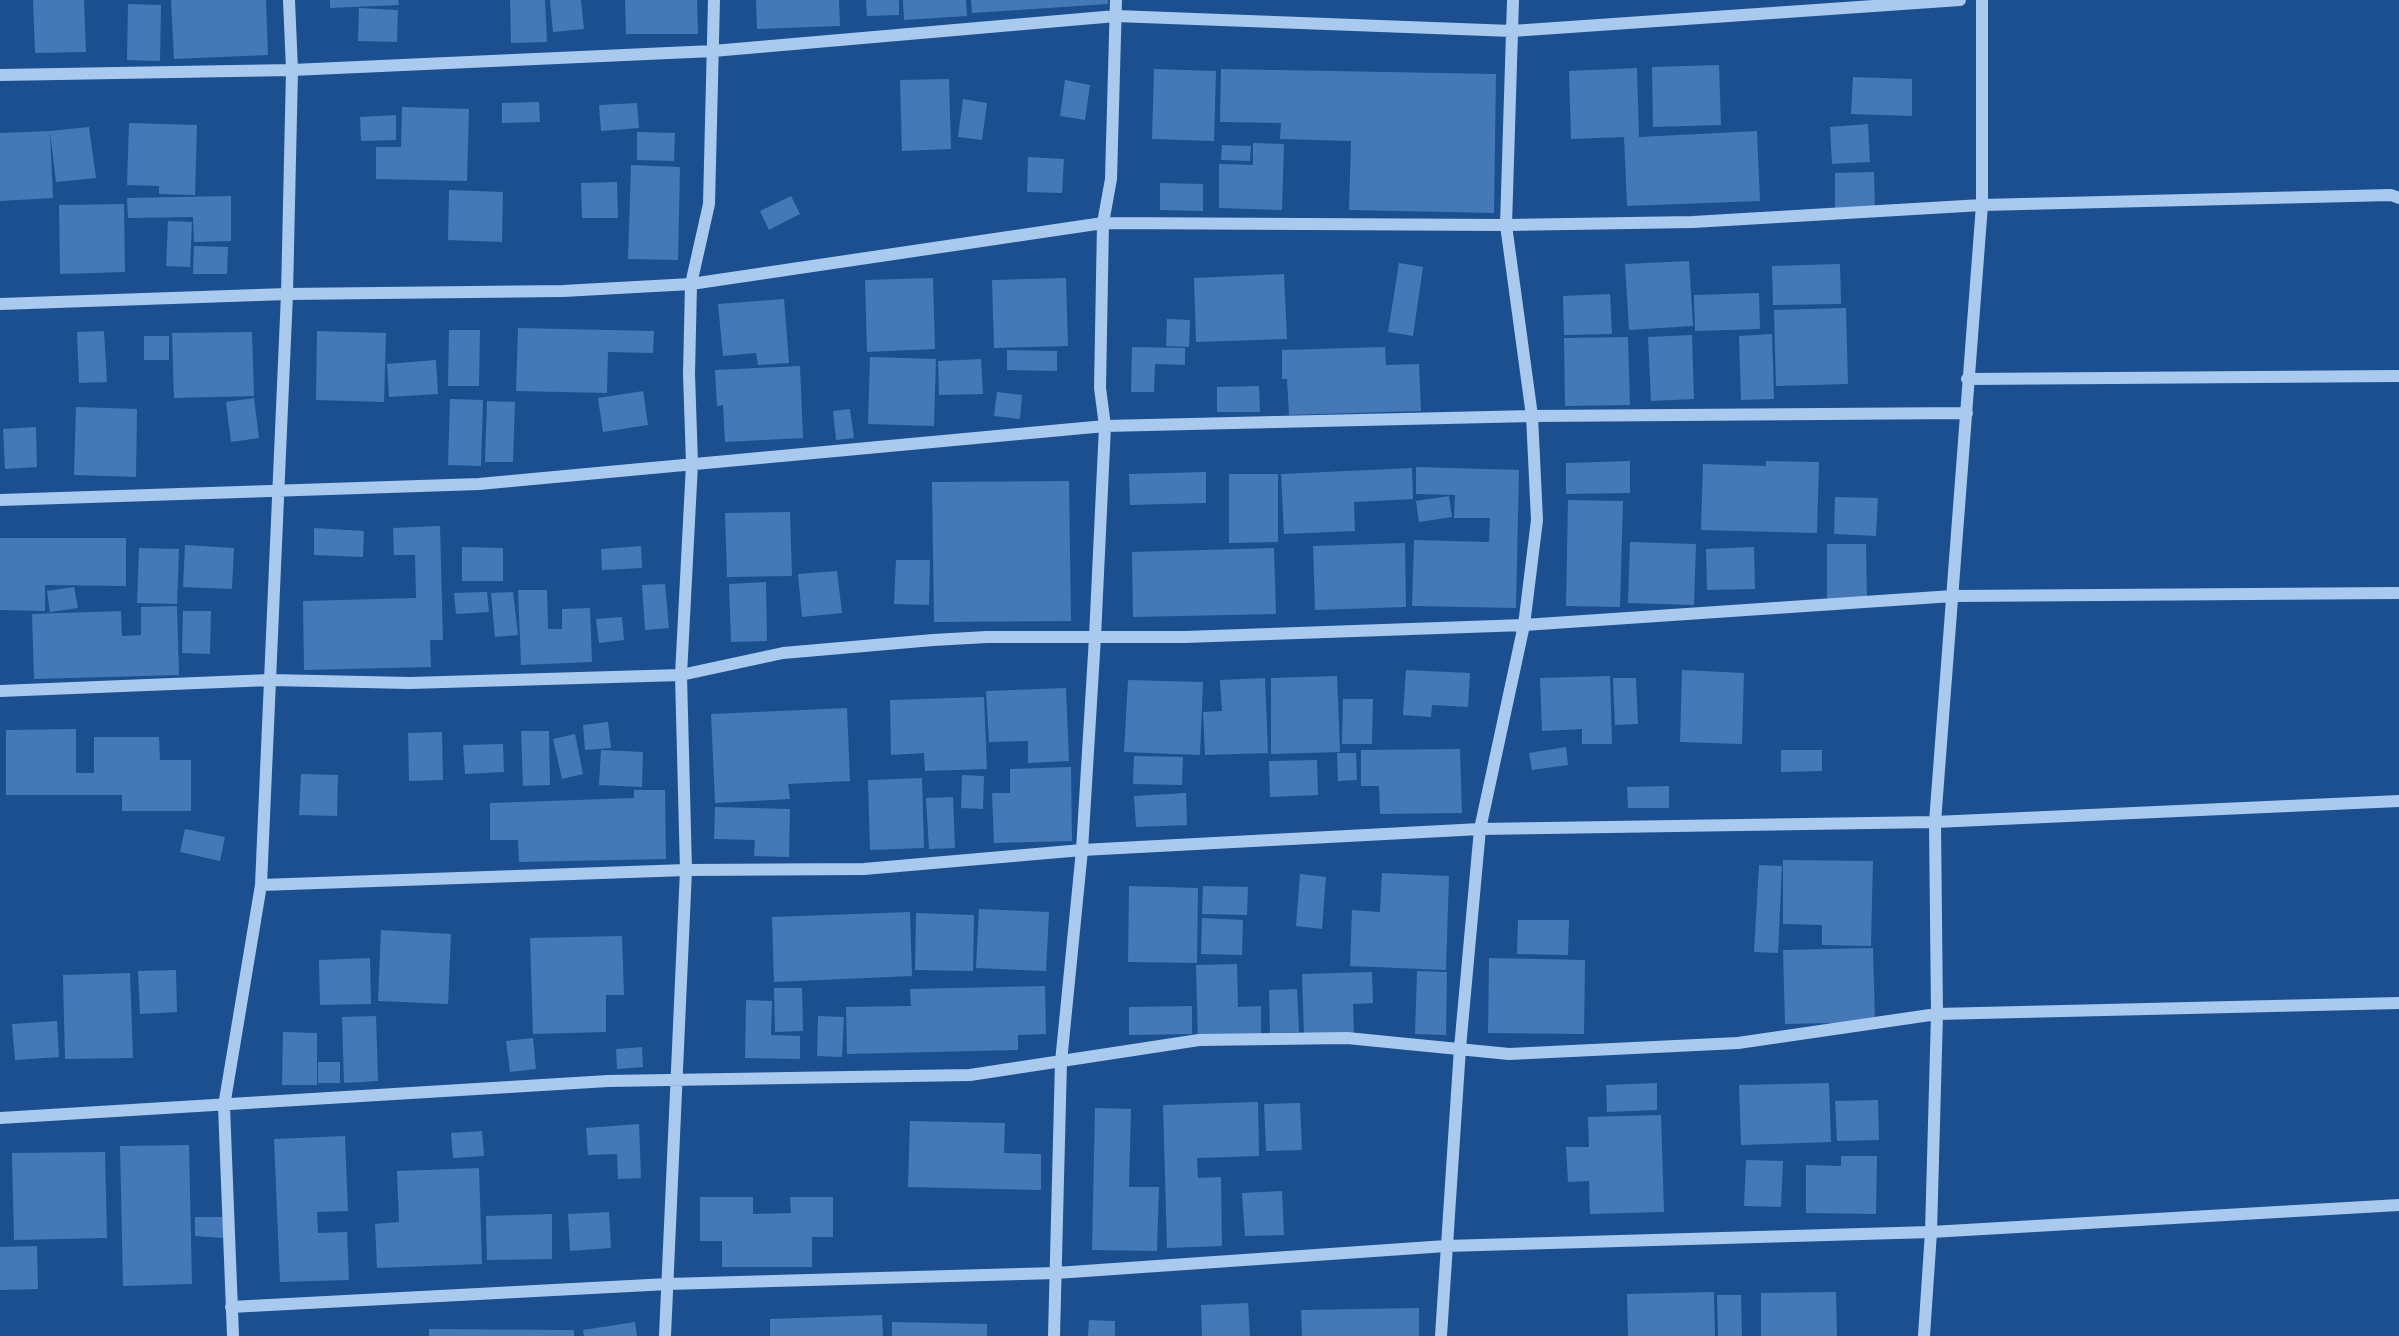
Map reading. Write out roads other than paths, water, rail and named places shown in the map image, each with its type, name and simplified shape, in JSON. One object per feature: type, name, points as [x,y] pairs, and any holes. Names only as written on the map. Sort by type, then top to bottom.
[{"type":"street","points":[[233,1336],[225,1106],[261,885],[287,295],[292,70],[289,0]]},
{"type":"street","points":[[665,1336],[674,1080],[686,870],[681,675],[692,464],[689,374],[691,284],[709,204],[714,0]]},
{"type":"street","points":[[1054,1336],[1061,1062],[1082,850],[1105,426],[1100,388],[1103,223],[1111,179],[1116,0]]},
{"type":"street","points":[[1441,1336],[1460,1048],[1480,829],[1524,625],[1537,520],[1532,416],[1506,225],[1513,0]]},
{"type":"street","points":[[0,75],[292,70],[713,51],[1116,16],[1513,30],[1960,0]]},
{"type":"street","points":[[1924,1336],[1931,1232],[1937,1014],[1935,822],[1982,205],[1982,0]]},
{"type":"street","points":[[0,304],[287,295],[563,291],[691,284],[1103,223],[1506,225],[1693,222],[1982,205],[2391,195],[2399,198]]},
{"type":"street","points":[[1967,379],[2399,376]]},
{"type":"street","points":[[0,500],[280,488],[479,484],[1105,426],[1532,416],[1967,413]]},
{"type":"street","points":[[0,691],[270,680],[410,683],[681,675],[783,653],[988,636],[1185,637],[1524,625],[1953,596],[2399,593]]},
{"type":"street","points":[[261,885],[686,870],[864,869],[1082,850],[1480,829],[1935,822],[2399,801]]},
{"type":"street","points":[[0,1118],[674,1080],[970,1075],[1199,1040],[1347,1038],[1509,1054],[1738,1043],[1937,1014],[2399,1003]]},
{"type":"street","points":[[231,1307],[668,1284],[1056,1273],[1446,1246],[1931,1232],[2399,1205]]}]
